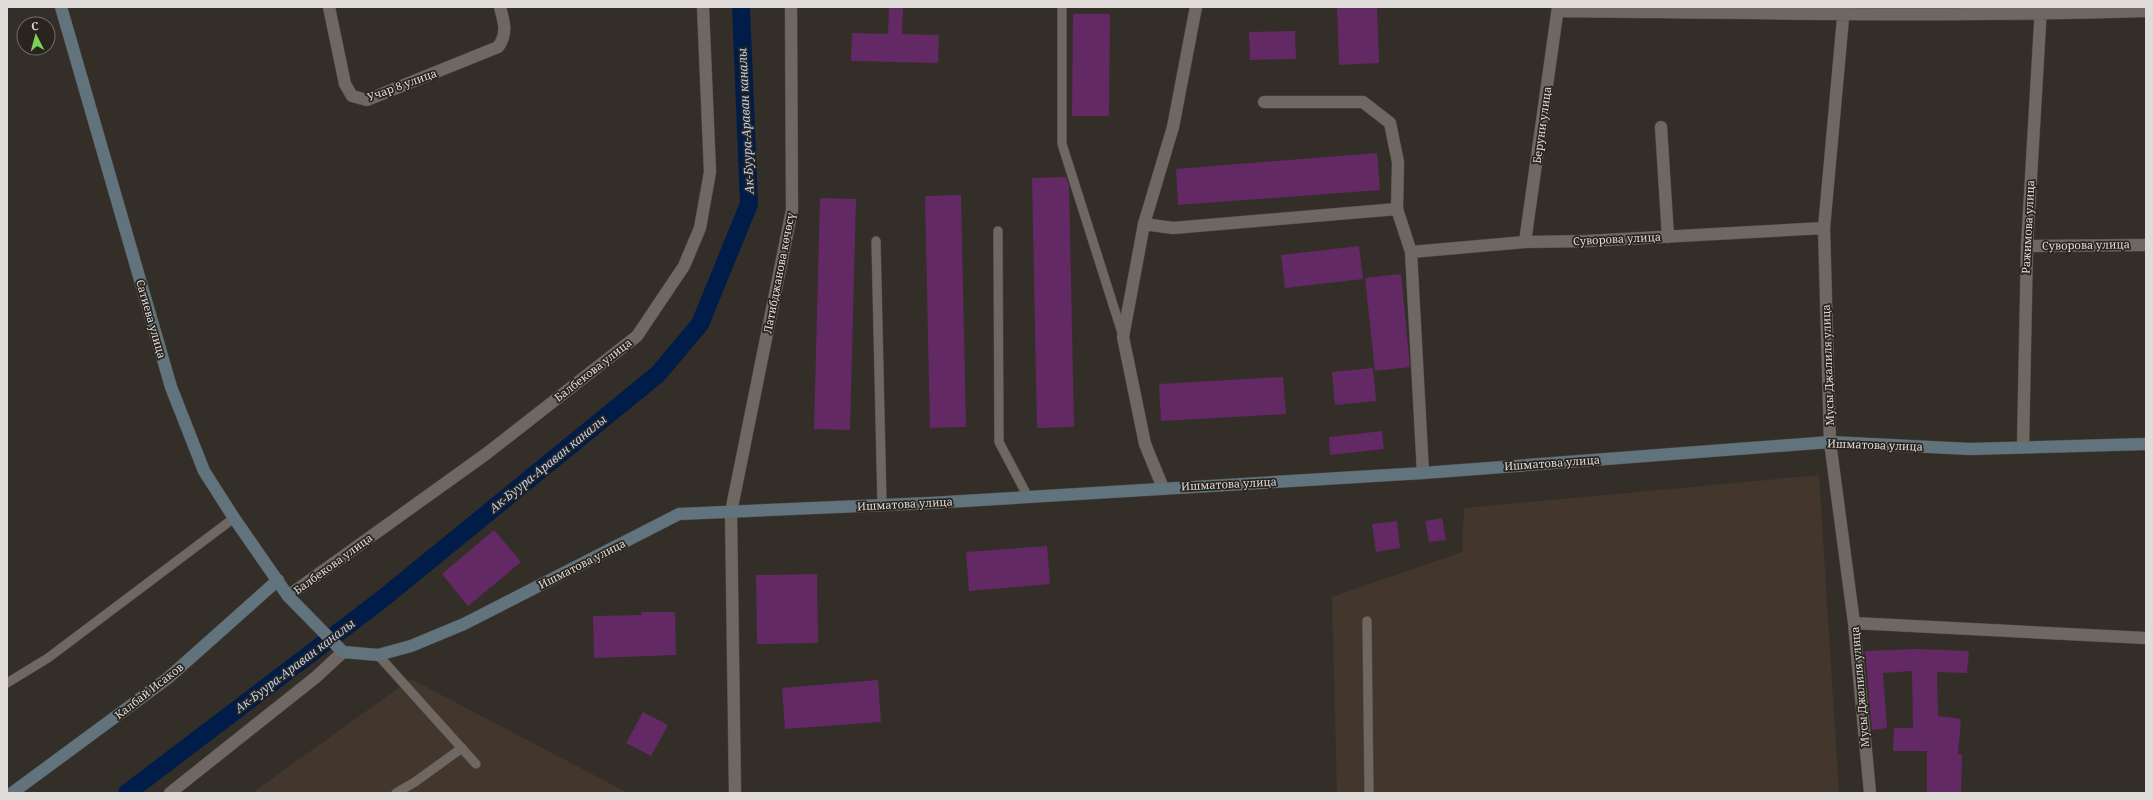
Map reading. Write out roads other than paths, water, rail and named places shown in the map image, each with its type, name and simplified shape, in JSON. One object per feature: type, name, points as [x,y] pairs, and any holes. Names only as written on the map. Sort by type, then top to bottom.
[{"type":"main road","name":"Сатиева улица","points":[[61,7],[171,387],[204,471],[234,518],[288,596],[343,652]]},
{"type":"main road","name":"Ишматова улица","points":[[343,652],[378,655],[411,646],[464,624],[679,514],[882,505],[1423,473],[1830,442],[1970,449],[2146,444]]},
{"type":"main road","name":"Калбай Исаков","points":[[12,793],[168,678],[278,580]]},
{"type":"street","name":"Учар 8 улица","points":[[329,7],[346,84],[352,96],[367,100],[498,47],[504,39],[505,27],[500,7]]},
{"type":"street","name":"Балбекова улица","points":[[288,596],[486,454],[637,336],[684,266],[700,228],[710,172],[703,7]]},
{"type":"street","name":"Латибджанова көчөсү","points":[[735,793],[732,512],[792,210],[791,7]]},
{"type":"street","points":[[1163,488],[1145,444],[1123,337],[1144,224],[1172,127],[1196,7]]},
{"type":"street","points":[[1558,9],[1843,11],[2040,11],[2128,9],[2146,11]]},
{"type":"street","name":"Беруни улица","points":[[1525,242],[1558,9]]},
{"type":"street","name":"Мусы Джалиля улица","points":[[1843,11],[1824,228],[1830,442],[1854,623],[1870,793]]},
{"type":"street","name":"Ражимова улица","points":[[2023,447],[2027,246],[2040,11]]},
{"type":"street","points":[[1264,102],[1364,102],[1390,123],[1398,162],[1398,209],[1411,252],[1423,473]]},
{"type":"street","points":[[1661,127],[1668,236]]},
{"type":"street","points":[[1144,224],[1173,228],[1398,209]]},
{"type":"street","name":"Суворова улица","points":[[1411,252],[1525,242],[1824,228]]},
{"type":"street","name":"Суворова улица","points":[[2027,246],[2146,245]]},
{"type":"street","points":[[1854,623],[2146,638]]},
{"type":"street","points":[[170,793],[316,677],[343,652]]},
{"type":"lane","points":[[1062,7],[1062,144],[1123,337]]},
{"type":"lane","points":[[998,231],[999,442],[1028,496]]},
{"type":"lane","points":[[876,241],[882,505]]},
{"type":"lane","points":[[7,683],[48,658],[234,518]]},
{"type":"lane","points":[[1367,621],[1369,793]]},
{"type":"lane","points":[[378,655],[476,764]]},
{"type":"lane","points":[[396,793],[415,782],[462,748]]},
{"type":"waterway","name":"Ак-Буура-Араван каналы","points":[[127,793],[381,600],[658,374],[700,324],[749,204],[741,7]]}]
